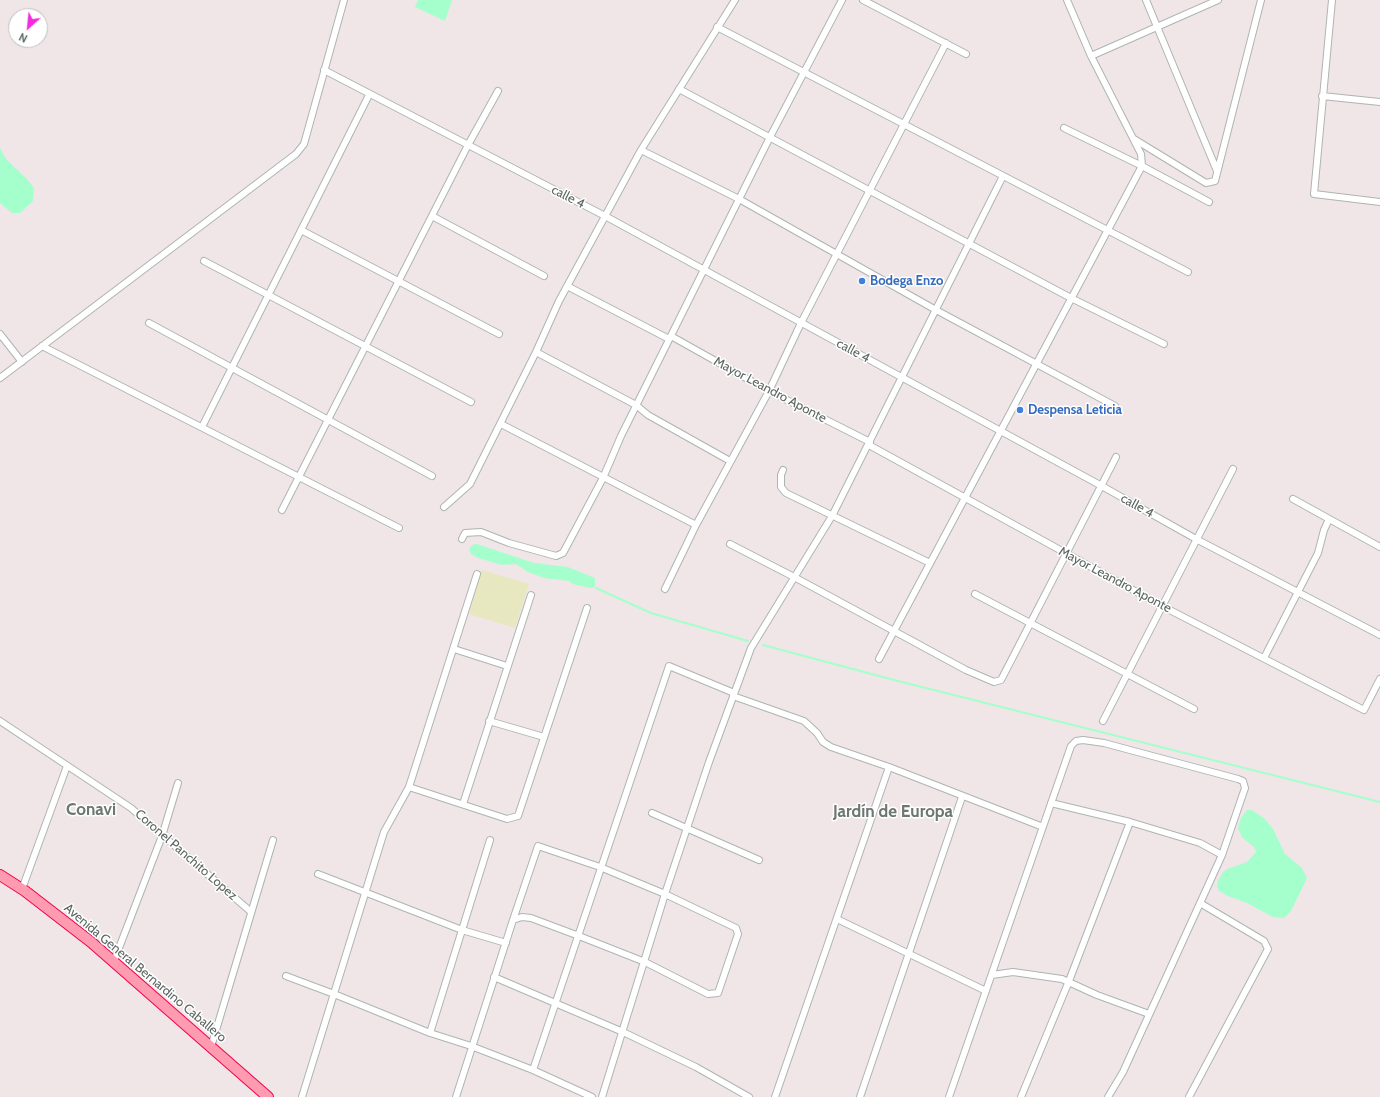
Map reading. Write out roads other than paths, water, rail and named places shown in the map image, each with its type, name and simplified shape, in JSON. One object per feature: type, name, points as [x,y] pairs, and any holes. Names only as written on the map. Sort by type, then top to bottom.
[{"type":"highway","name":"Avenida General Bernardino Caballero","points":[[0,875],[22,889],[91,942],[268,1097]]},
{"type":"street","points":[[0,378],[296,154],[304,144],[344,0]]},
{"type":"street","points":[[444,507],[470,484],[501,424],[567,286],[641,150],[735,0]]},
{"type":"street","points":[[462,539],[465,533],[481,532],[509,543],[556,556],[563,553],[603,478],[636,405],[770,137],[805,73],[842,0]]},
{"type":"street","points":[[879,659],[1142,166],[1141,154],[1091,56],[1067,0]]},
{"type":"street","points":[[1146,0],[1217,171]]},
{"type":"street","points":[[1091,56],[1157,25],[1218,0]]},
{"type":"street","points":[[1134,139],[1206,183],[1215,181],[1237,100],[1261,0]]},
{"type":"street","points":[[1332,0],[1314,194],[1380,202]]},
{"type":"street","points":[[868,1],[966,54]]},
{"type":"street","points":[[717,27],[1188,272]]},
{"type":"street","points":[[665,589],[696,525],[769,391],[801,323],[905,125],[946,43]]},
{"type":"street","name":"calle 4","points":[[324,70],[605,216],[1100,485],[1196,539],[1380,635]]},
{"type":"street","points":[[679,89],[1071,298],[1164,344]]},
{"type":"street","points":[[282,510],[468,145],[498,91]]},
{"type":"street","points":[[202,427],[370,95]]},
{"type":"street","points":[[1322,96],[1380,102]]},
{"type":"street","points":[[1064,128],[1142,166],[1209,202]]},
{"type":"street","points":[[641,150],[739,199],[936,310],[1115,406]]},
{"type":"street","points":[[602,1097],[665,894],[709,762],[752,648],[758,636],[796,578],[832,516],[1002,176]]},
{"type":"street","points":[[432,216],[544,276]]},
{"type":"street","points":[[301,230],[499,334]]},
{"type":"street","points":[[204,261],[471,402]]},
{"type":"street","name":"Mayor Leandro Aponte","points":[[567,286],[670,338],[869,444],[964,498],[1162,606],[1364,710],[1380,679]]},
{"type":"street","points":[[149,323],[432,476]]},
{"type":"street","points":[[0,334],[22,362]]},
{"type":"street","points":[[42,346],[399,528]]},
{"type":"street","points":[[536,352],[636,405],[648,415],[730,461]]},
{"type":"street","points":[[501,424],[696,525]]},
{"type":"street","points":[[730,544],[966,670],[994,682],[1001,680],[1100,485],[1116,457]]},
{"type":"street","points":[[1103,721],[1233,469]]},
{"type":"street","points":[[783,470],[781,475],[781,487],[786,493],[930,563]]},
{"type":"street","points":[[1293,499],[1380,547]]},
{"type":"street","points":[[1264,658],[1318,553],[1324,530],[1330,519]]},
{"type":"street","points":[[302,1097],[384,832],[409,787],[477,574]]},
{"type":"street","points":[[975,594],[1194,709]]},
{"type":"street","points":[[463,804],[531,595]]},
{"type":"street","points":[[409,787],[508,819],[518,816],[587,608]]},
{"type":"street","points":[[454,649],[507,666]]},
{"type":"street","points":[[533,1070],[579,936],[600,867],[669,666],[734,694],[804,721],[817,733],[823,742],[831,747],[889,767],[1043,827]]},
{"type":"street","name":"Coronel Panchito Lopez","points":[[0,721],[131,808],[250,911]]},
{"type":"street","points":[[489,721],[544,736]]},
{"type":"street","points":[[949,1097],[1071,746],[1076,741],[1094,740],[1238,779],[1243,781],[1245,788],[1222,855],[1123,1072],[1108,1097]]},
{"type":"street","points":[[22,889],[67,766]]},
{"type":"street","points":[[775,1097],[889,767]]},
{"type":"street","points":[[114,962],[162,836],[178,783]]},
{"type":"street","points":[[860,1097],[962,796]]},
{"type":"street","points":[[1051,802],[1130,822],[1200,843],[1222,855]]},
{"type":"street","points":[[652,813],[759,860]]},
{"type":"street","points":[[1022,1097],[1069,981],[1130,822]]},
{"type":"street","points":[[211,1047],[250,911],[273,840]]},
{"type":"street","points":[[430,1033],[490,840]]},
{"type":"street","points":[[456,1097],[471,1046],[506,943],[513,920],[538,846],[600,867],[665,894],[736,928],[738,934],[718,993],[708,994],[645,962],[579,936],[531,918],[522,917],[513,920]]},
{"type":"street","points":[[318,874],[462,930],[506,943]]},
{"type":"street","points":[[1189,1097],[1268,949],[1264,941],[1200,903]]},
{"type":"street","points":[[836,918],[986,991]]},
{"type":"street","points":[[992,975],[1013,972],[1046,976],[1069,981],[1097,995],[1149,1014]]},
{"type":"street","points":[[286,976],[430,1033],[471,1046],[533,1070],[592,1097]]},
{"type":"street","points":[[494,977],[623,1032],[696,1067],[749,1097]]},
{"type":"waterway","points":[[596,588],[651,613],[748,641]]},
{"type":"waterway","points":[[763,645],[894,680],[1380,802]]},
{"type":"place","name":"Bodega Enzo","points":[[862,281]]},
{"type":"place","name":"Despensa Leticia","points":[[1020,410]]},
{"type":"district","name":"Conavi","points":[[91,810]]},
{"type":"district","name":"Jardín de Europa","points":[[893,812]]}]
